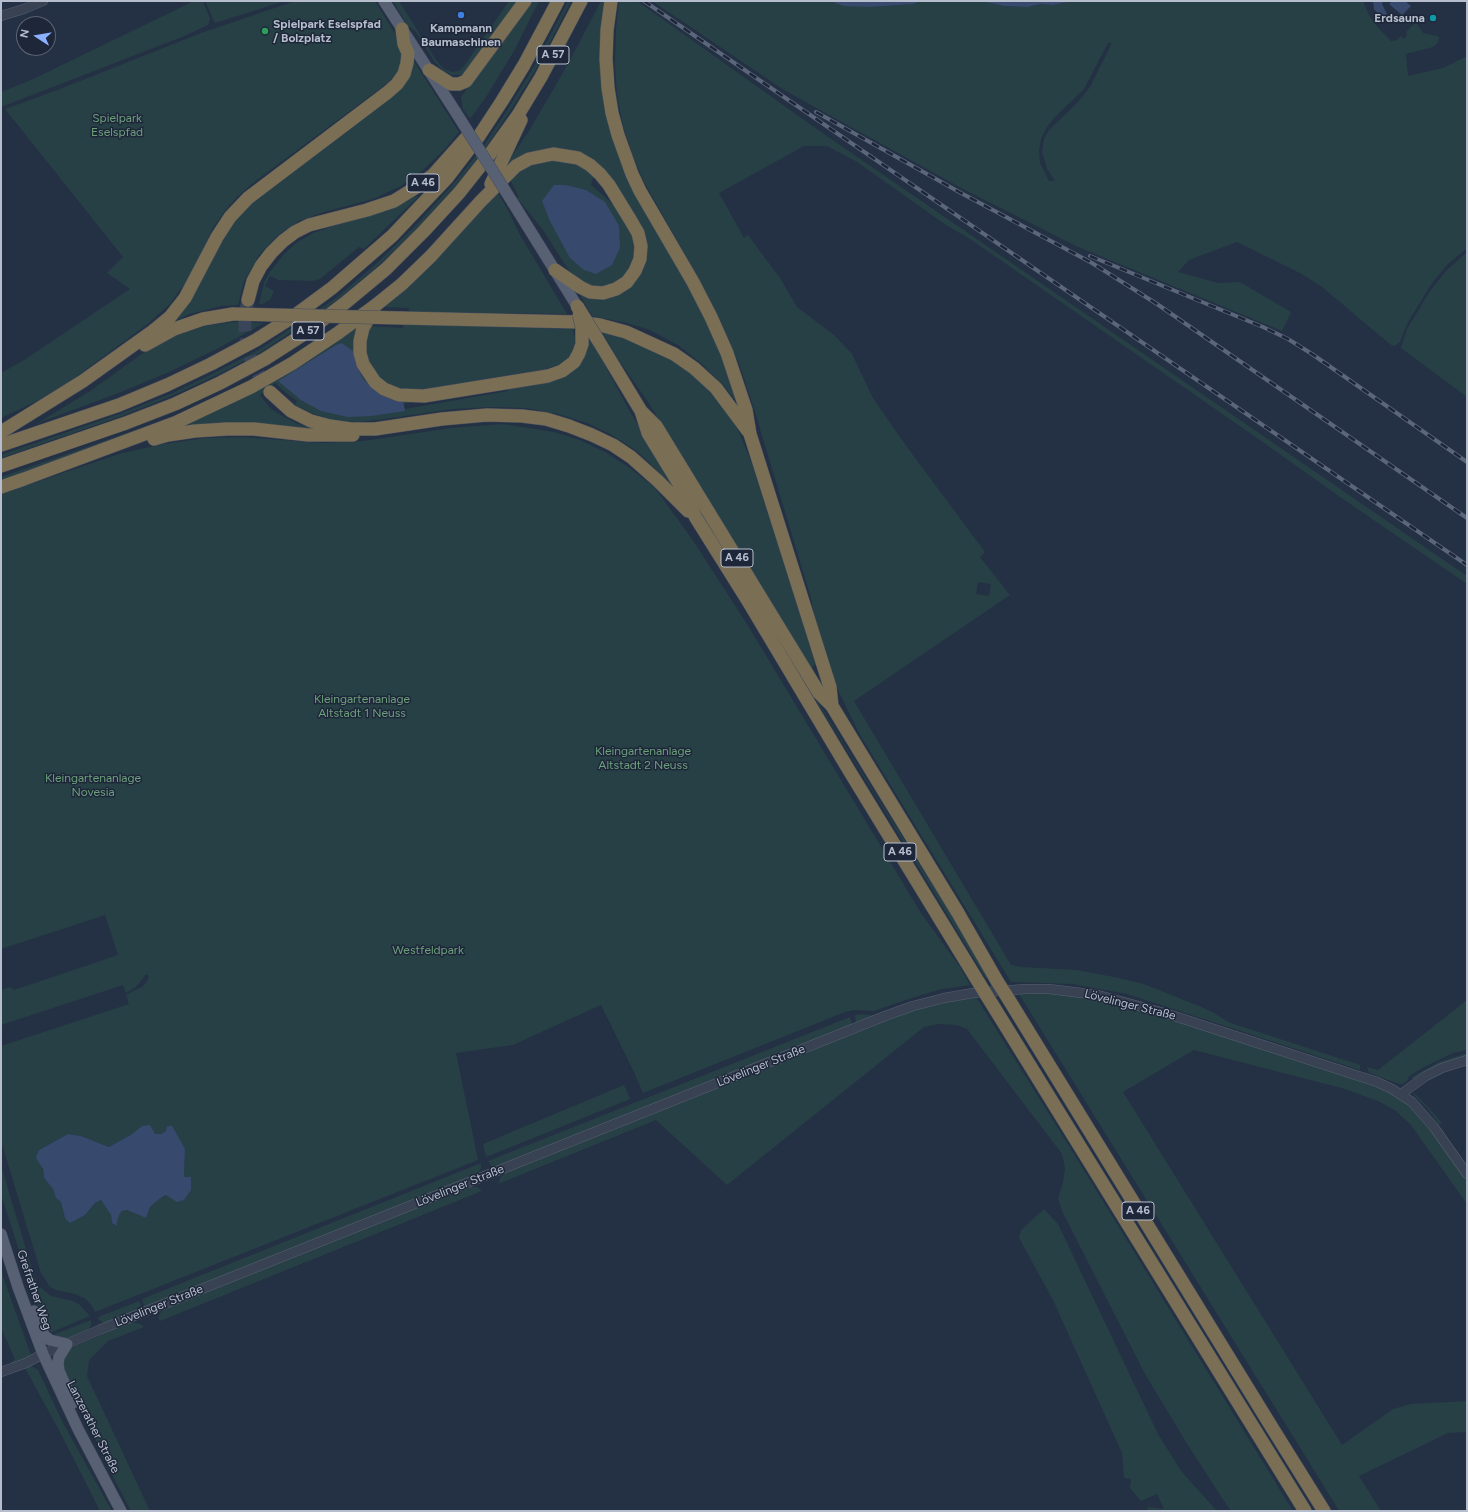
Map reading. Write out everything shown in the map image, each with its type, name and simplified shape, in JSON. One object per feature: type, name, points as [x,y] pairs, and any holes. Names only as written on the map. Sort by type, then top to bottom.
[{"type":"highway","points":[[429,70],[451,84],[459,84],[466,81],[525,1]]},
{"type":"highway","name":"A 46","points":[[248,300],[253,281],[270,253],[296,232],[309,225],[367,210],[394,201],[433,175],[460,146],[477,124],[516,62],[549,1]]},
{"type":"highway","name":"A 57","points":[[1,445],[119,404],[205,367],[256,340],[288,320],[332,288],[392,236],[447,178],[479,136],[524,66],[558,1]]},
{"type":"highway","name":"A 57","points":[[1,466],[126,423],[175,404],[220,384],[304,334],[345,303],[386,269],[424,231],[459,193],[490,154],[528,99],[551,59],[581,1]]},
{"type":"highway","points":[[611,1],[606,59],[608,88],[612,113],[618,135],[640,191],[693,282],[727,353],[746,410],[750,434],[810,628],[830,687],[832,706]]},
{"type":"highway","points":[[1,433],[83,381],[153,331],[170,317],[185,298],[217,237],[230,217],[248,198],[397,84],[404,74],[408,53],[404,44],[402,29]]},
{"type":"highway","points":[[481,201],[519,126],[528,99]]},
{"type":"highway","points":[[16,482],[56,466],[134,439],[213,406],[251,387],[293,363],[376,305],[402,284],[431,256],[481,201],[516,166],[529,158],[553,154],[578,158],[590,165],[600,174],[615,194],[638,233],[641,246],[640,259],[635,271],[627,282],[616,289],[603,293],[590,292],[580,288],[555,270]]},
{"type":"highway","points":[[376,305],[363,328],[360,341],[360,353],[363,364],[375,382],[384,389],[399,395],[424,396],[548,376],[562,371],[574,362],[582,344],[582,327],[576,306]]},
{"type":"highway","name":"A 46","points":[[576,306],[641,411],[656,426],[819,693],[832,706],[950,900],[997,981],[1266,1420],[1324,1511]]},
{"type":"highway","points":[[1,433],[23,425],[52,409],[88,386],[142,347],[174,329],[203,319],[233,314],[578,322],[600,325],[626,332],[648,341],[674,354],[694,368],[716,388],[750,434]]},
{"type":"highway","name":"A 46","points":[[270,392],[291,411],[311,421],[337,427],[376,429],[442,418],[499,415],[546,419],[592,435],[613,445],[631,457],[696,518],[748,601],[850,772],[979,983],[1305,1511]]},
{"type":"highway","points":[[641,411],[648,433],[678,482],[696,518]]},
{"type":"highway","points":[[1,487],[168,435],[227,429],[254,429],[308,435],[335,436],[361,435],[376,429]]},
{"type":"main road","points":[[384,1],[555,270]]},
{"type":"main road","name":"A 46","points":[[555,270],[576,306]]},
{"type":"main road","points":[[2,1238],[12,1249],[44,1335],[50,1340],[68,1344],[62,1351],[58,1363],[59,1371],[75,1406],[78,1429]]},
{"type":"main road","name":"Grefrather Weg","points":[[2,1238],[18,1287],[43,1354]]},
{"type":"main road","name":"Lanzerather Straße","points":[[43,1354],[78,1429],[121,1511]]},
{"type":"street","points":[[1,16],[39,2]]},
{"type":"street","name":"Lövelinger Straße","points":[[1,1372],[26,1364],[43,1354],[879,1019],[913,1006],[944,998],[973,993],[1025,989],[1071,991],[1098,995],[1168,1014],[1377,1082],[1401,1094],[1412,1102],[1423,1114],[1467,1174]]},
{"type":"street","points":[[1401,1094],[1426,1076],[1442,1068],[1467,1060]]},
{"type":"green space","points":[[194,1],[203,1],[210,19],[208,25],[182,37],[1,107],[1,92],[31,80]]},
{"type":"green space","points":[[205,1],[285,1],[215,23]]},
{"type":"green space","name":"Spielpark Eselspfad","points":[[295,1],[375,1],[400,42],[403,55],[398,73],[389,82],[253,183],[237,197],[213,228],[190,276],[170,304],[149,323],[69,382],[37,401],[1,418],[1,373],[24,360],[130,289],[107,273],[123,257],[5,109],[60,89],[201,33]]},
{"type":"green space","points":[[393,1],[399,1],[436,60],[444,69],[452,72],[459,71],[464,66],[509,1],[517,1],[468,70],[462,75],[452,75],[444,71],[434,61],[416,32],[407,25]]},
{"type":"green space","points":[[529,1],[539,1],[514,51],[486,97],[470,119],[463,109],[461,97]]},
{"type":"green space","points":[[568,1],[571,1],[539,64],[484,150],[456,185],[420,225],[379,265],[337,300],[261,352],[217,375],[174,395],[122,416],[1,458],[1,455],[122,413],[173,393],[260,349],[336,298],[377,263],[418,223],[454,183],[482,148],[536,63]]},
{"type":"green space","points":[[601,1],[605,1],[600,39],[602,43],[605,100],[683,276],[706,320],[726,368],[739,405],[723,385],[702,364],[678,345],[650,330],[627,323],[592,316],[578,292],[576,293],[570,284],[595,296],[642,266],[621,197],[569,153],[504,171],[509,160],[529,131],[568,64]]},
{"type":"green space","points":[[619,1],[637,1],[821,132],[1467,576],[1467,584],[970,239],[946,225],[857,162],[827,146],[804,146],[719,193],[744,238],[748,235],[780,278],[797,307],[834,335],[852,354],[873,398],[907,447],[985,552],[980,557],[1010,595],[854,701],[1011,965],[1077,970],[1144,984],[1199,1006],[1228,1022],[1360,1065],[1360,1070],[1127,994],[1072,984],[1011,982],[860,735],[833,680],[818,637],[811,598],[739,363],[718,316],[699,279],[644,182],[632,154],[623,126],[617,95],[615,66],[616,29]],"holes":[[[978,582],[991,584],[989,596],[976,594]]]},
{"type":"green space","points":[[652,1],[834,1],[835,3],[870,7],[913,4],[921,1],[980,1],[1004,6],[1027,7],[1041,4],[1052,5],[1074,1],[1363,1],[1369,15],[1379,29],[1391,41],[1397,40],[1401,36],[1404,39],[1407,36],[1406,32],[1414,24],[1417,24],[1423,33],[1437,36],[1439,38],[1437,44],[1433,47],[1406,54],[1408,76],[1443,68],[1467,56],[1467,248],[1448,264],[1432,283],[1407,324],[1400,342],[1395,346],[1391,345],[1322,287],[1302,274],[1237,242],[1189,260],[1178,272],[1218,283],[1240,282],[1291,312],[1282,331],[1076,246],[963,189],[784,90]],"holes":[[[1108,43],[1112,43],[1090,87],[1078,102],[1049,130],[1044,139],[1042,152],[1047,169],[1055,181],[1049,181],[1040,163],[1039,150],[1041,139],[1046,128],[1055,117],[1084,89]]]},
{"type":"green space","points":[[412,58],[459,132],[444,150],[423,170],[401,186],[373,199],[324,212],[299,221],[277,236],[259,255],[244,281],[238,305],[221,306],[190,314],[168,324],[220,240],[245,206],[396,91]]},
{"type":"green space","points":[[549,159],[573,163],[582,167],[598,179],[593,178],[591,185],[614,205],[630,229],[636,252],[629,270],[623,278],[602,287],[589,286],[571,274],[543,230],[517,198],[518,196],[509,177],[522,168]]},
{"type":"green space","points":[[497,191],[519,233],[567,314],[409,312],[409,308],[383,307],[419,276],[446,249]]},
{"type":"green space","points":[[417,196],[418,197],[364,249],[359,247],[320,279],[312,281],[279,280],[270,276],[265,286],[274,291],[270,300],[259,304],[265,280],[284,254],[296,243],[313,233],[339,224],[387,211]]},
{"type":"green space","points":[[1467,252],[1467,397],[1401,348],[1407,329],[1430,291],[1447,270]]},
{"type":"green space","points":[[234,322],[264,323],[217,349],[167,373],[38,423],[90,391],[143,353],[174,335],[204,326]]},
{"type":"green space","points":[[404,324],[573,329],[575,339],[574,349],[568,359],[559,365],[543,370],[426,389],[407,390],[392,386],[381,379],[373,370],[366,356],[365,341],[369,326],[403,328]]},
{"type":"green space","points":[[358,326],[364,377],[422,399],[404,404],[405,409],[508,391],[508,386],[566,373],[588,335],[632,415],[680,495],[637,451],[610,434],[587,423],[558,414],[526,408],[492,407],[453,409],[356,422],[334,420],[314,414],[295,405],[297,401],[275,383],[260,395],[270,408],[298,424],[315,429],[172,430]]},
{"type":"green space","points":[[602,332],[637,341],[667,356],[692,373],[716,397],[738,430],[753,466],[816,664],[811,668],[648,402],[618,359]]},
{"type":"green space","points":[[161,421],[96,448],[1,480],[1,477]]},
{"type":"green space","points":[[503,424],[554,432],[580,440],[605,452],[630,468],[655,488],[694,542],[747,624],[921,913],[960,967],[970,985],[942,989],[874,1011],[854,1010],[845,1012],[643,1093],[601,1005],[513,1045],[456,1053],[478,1160],[95,1312],[86,1299],[75,1294],[56,1290],[50,1287],[41,1273],[1,1141],[1,1046],[129,1004],[126,995],[142,987],[146,983],[149,976],[146,974],[136,987],[126,993],[123,985],[1,1025],[1,990],[10,987],[14,990],[118,955],[105,915],[1,949],[1,494],[122,453],[164,444],[205,438],[242,437],[322,443],[363,441],[451,428]],"holes":[[[142,1126],[155,1134],[161,1134],[166,1131],[185,1149],[184,1178],[167,1195],[159,1199],[150,1207],[146,1218],[127,1210],[122,1211],[115,1226],[112,1223],[111,1215],[101,1200],[95,1203],[85,1215],[65,1218],[61,1202],[56,1198],[53,1189],[44,1178],[39,1150],[68,1134],[81,1136],[109,1147],[132,1134]]]},
{"type":"green space","points":[[653,433],[841,739],[990,977],[986,979]]},
{"type":"green space","points":[[1037,992],[1067,994],[1124,1005],[1169,1018],[1388,1091],[1414,1109],[1467,1181],[1467,1204],[1411,1125],[1396,1111],[1380,1102],[1345,1089],[1194,1050],[1123,1092],[1342,1445],[1393,1409],[1411,1404],[1467,1401],[1467,1432],[1448,1433],[1359,1476],[1381,1511],[1340,1511],[1338,1509],[1019,994]]},
{"type":"green space","points":[[976,997],[1293,1511],[1231,1511],[1222,1498],[1145,1374],[1062,1211],[1058,1198],[1063,1183],[1065,1168],[1062,1154],[967,1029],[957,1025],[939,1024],[924,1027],[727,1185],[656,1120],[498,1184],[500,1178],[506,1172],[886,1021],[915,1010],[946,1002]]},
{"type":"green space","points":[[1467,1000],[1467,1050],[1453,1053],[1424,1067],[1409,1076],[1407,1081],[1403,1084],[1399,1084],[1369,1073],[1367,1067],[1378,1070]]},
{"type":"green space","points":[[861,1014],[876,1016],[856,1023],[855,1015]]},
{"type":"green space","points":[[850,1017],[852,1025],[497,1167],[491,1166],[488,1161]]},
{"type":"green space","points":[[1467,1053],[1467,1056],[1440,1065],[1414,1080],[1412,1077],[1439,1062]]},
{"type":"green space","points":[[624,1085],[630,1099],[486,1157],[483,1144]]},
{"type":"green space","points":[[1414,1093],[1442,1123],[1439,1124],[1427,1108],[1414,1095]]},
{"type":"green space","points":[[481,1163],[481,1168],[477,1175],[145,1308],[142,1299]]},
{"type":"green space","points":[[1,1165],[34,1276],[40,1287],[51,1296],[73,1301],[80,1305],[90,1316],[52,1332],[46,1328],[1,1194]]},
{"type":"green space","points":[[469,1187],[477,1187],[482,1191],[160,1321],[158,1318],[161,1312],[166,1308]]},
{"type":"green space","points":[[1044,1209],[1058,1224],[1158,1434],[1182,1472],[1217,1511],[1147,1511],[1148,1507],[1164,1509],[1157,1494],[1141,1501],[1130,1488],[1131,1479],[1124,1478],[1122,1453],[1053,1300],[1019,1238],[1021,1230]]},
{"type":"green space","points":[[1,1271],[31,1355],[28,1359],[6,1367],[15,1359],[1,1328]]},
{"type":"green space","points":[[139,1301],[142,1309],[109,1323],[103,1323],[99,1320],[98,1317]]},
{"type":"green space","points":[[91,1320],[91,1326],[87,1331],[65,1340],[57,1339],[55,1334]]},
{"type":"green space","points":[[132,1322],[140,1324],[144,1327],[108,1341],[89,1360],[87,1376],[150,1511],[131,1511],[101,1454],[62,1369],[62,1360],[68,1349]]},
{"type":"green space","points":[[30,1365],[38,1370],[63,1423],[112,1511],[100,1511],[24,1366]]},
{"type":"water","points":[[834,1],[921,1],[913,4],[870,7],[844,6],[835,3]]},
{"type":"water","points":[[980,1],[1074,1],[1052,5],[1041,4],[1027,7],[1004,6]]},
{"type":"water","points":[[1373,1],[1383,1],[1382,4],[1387,14],[1382,18],[1374,9]]},
{"type":"water","points":[[1392,1],[1405,1],[1411,6],[1402,15],[1389,4]]},
{"type":"water","points":[[554,185],[565,185],[586,190],[605,202],[619,226],[620,248],[612,265],[596,274],[584,270],[570,258],[550,221],[542,201]]},
{"type":"water","points":[[342,343],[354,352],[355,362],[363,379],[374,390],[391,399],[403,402],[405,411],[371,416],[348,417],[321,411],[301,400],[278,381],[336,345]]},
{"type":"water","points":[[150,1125],[155,1134],[161,1134],[166,1131],[167,1126],[172,1126],[185,1149],[184,1177],[191,1177],[191,1190],[184,1200],[177,1202],[166,1195],[150,1207],[146,1218],[127,1210],[122,1211],[119,1215],[116,1226],[112,1223],[111,1215],[101,1200],[95,1203],[85,1215],[70,1223],[65,1218],[61,1202],[56,1198],[53,1189],[44,1178],[43,1169],[36,1158],[39,1150],[68,1134],[81,1136],[109,1147],[132,1134],[142,1126]]},
{"type":"tunnel","points":[[248,300],[245,315],[247,346],[252,362],[270,392]]},
{"type":"railway","points":[[644,1],[1467,565]]},
{"type":"railway","points":[[816,112],[961,193],[1092,263],[1157,304],[1467,518]]},
{"type":"railway","points":[[1090,256],[1263,327],[1288,339],[1312,354],[1467,462]]},
{"type":"place","name":"Kampmann Baumaschinen","points":[[461,15]]},
{"type":"place","name":"Erdsauna","points":[[1433,18]]},
{"type":"place","name":"Spielpark Eselspfad / Bolzplatz","points":[[265,31]]},
{"type":"park label","name":"Kleingartenanlage Altstadt 1 Neuss","points":[[362,706]]},
{"type":"park label","name":"Kleingartenanlage Altstadt 2 Neuss","points":[[643,758]]},
{"type":"park label","name":"Kleingartenanlage Novesia","points":[[93,785]]},
{"type":"park label","name":"Westfeldpark","points":[[428,950]]}]
